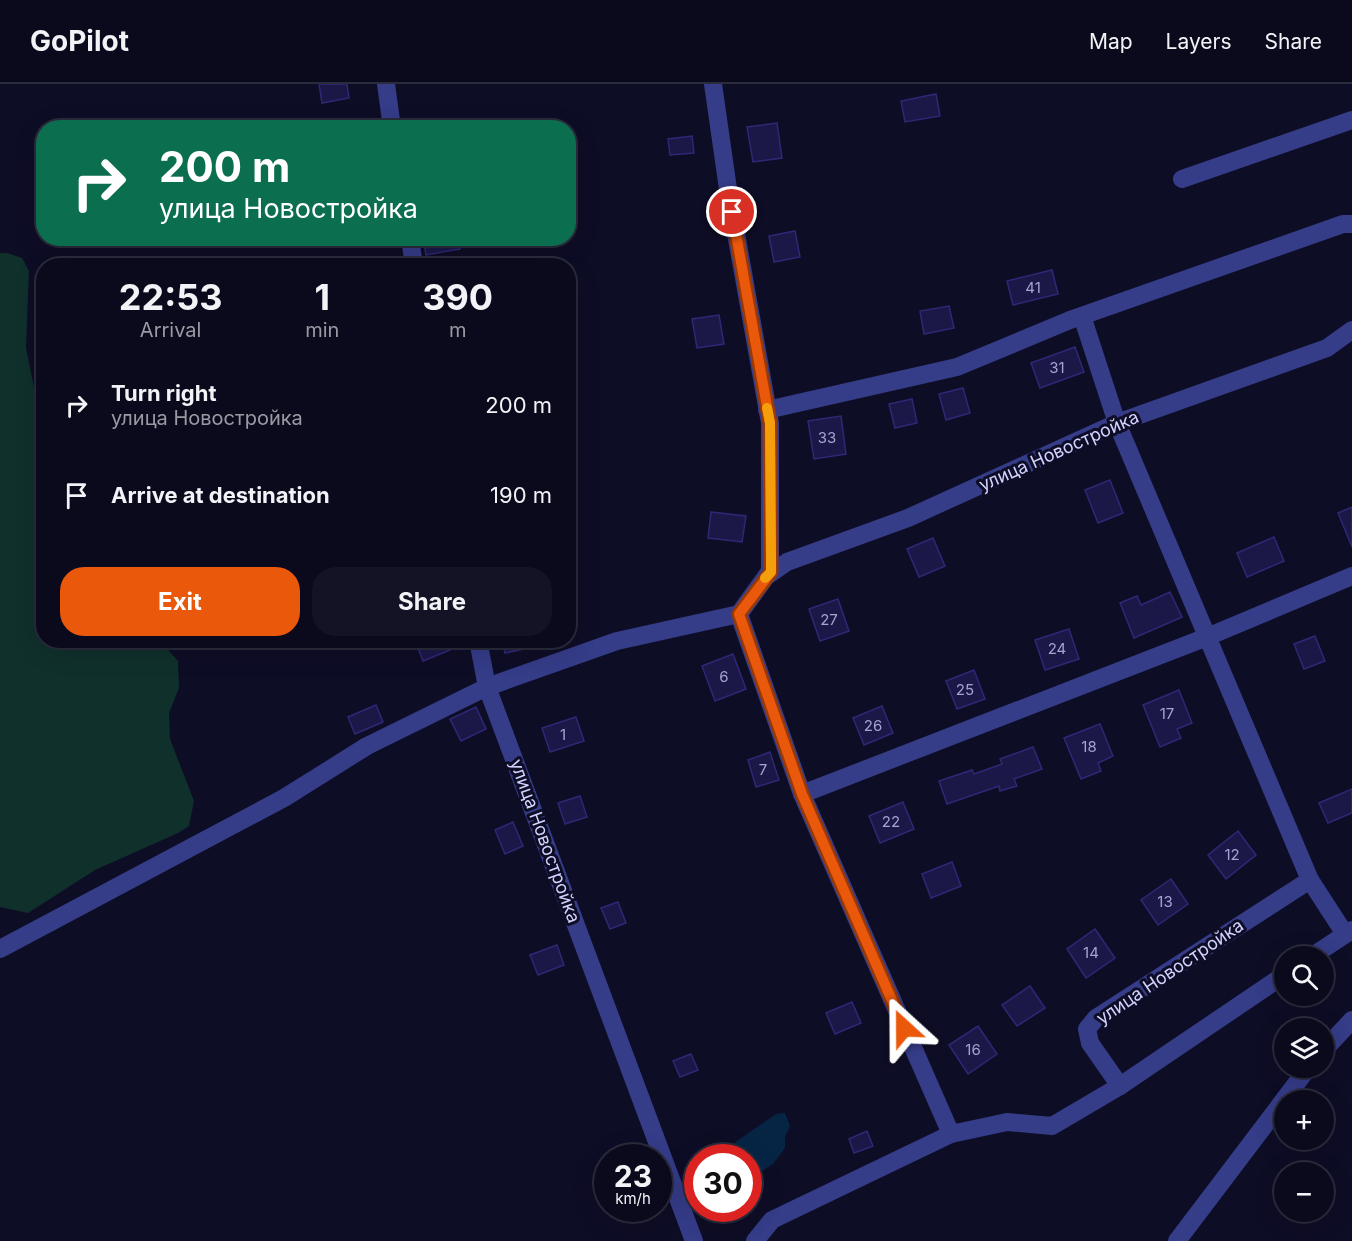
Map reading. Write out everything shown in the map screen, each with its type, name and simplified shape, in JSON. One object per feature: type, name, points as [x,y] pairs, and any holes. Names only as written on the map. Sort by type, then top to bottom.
[{"type":"street","points":[[386,84],[391,120]]},
{"type":"street","name":"улица Новостройка","points":[[713,84],[728,189],[770,423],[771,572],[739,614]]},
{"type":"street","points":[[1182,179],[1352,120]]},
{"type":"street","points":[[767,410],[957,367],[1082,316],[1343,224],[1352,224]]},
{"type":"street","points":[[1082,316],[1116,423],[1310,880],[1348,932],[1327,946]]},
{"type":"street","name":"улица Новостройка","points":[[767,576],[787,562],[908,518],[1116,423],[1327,348],[1352,330]]},
{"type":"street","points":[[802,794],[1207,637],[1352,576]]},
{"type":"street","points":[[0,949],[284,798],[367,746],[487,687],[617,641],[739,614],[802,794],[951,1134]]},
{"type":"street","name":"улица Новостройка","points":[[480,648],[487,687],[694,1241]]},
{"type":"street","name":"улица Новостройка","points":[[1120,1086],[1090,1043],[1087,1029],[1096,1018],[1310,880]]},
{"type":"street","points":[[755,1241],[772,1220],[951,1134],[1007,1122],[1052,1126],[1120,1086],[1274,982]]},
{"type":"street","points":[[1334,1039],[1352,1020]]},
{"type":"street","points":[[1177,1241],[1300,1078]]},
{"type":"green space","points":[[0,253],[7,253],[22,258],[29,271],[26,348],[36,397],[36,648],[166,648],[178,661],[179,688],[169,713],[170,739],[194,801],[189,826],[178,833],[95,870],[28,913],[0,907]]},
{"type":"water","points":[[785,1113],[790,1126],[785,1137],[785,1148],[773,1164],[762,1171],[762,1144],[733,1144],[776,1114]]},
{"type":"building","points":[[319,84],[347,84],[349,98],[322,103]]},
{"type":"building","points":[[936,94],[940,116],[905,122],[901,101]]},
{"type":"building","points":[[777,123],[782,158],[753,162],[747,127]]},
{"type":"building","points":[[692,136],[694,153],[670,155],[668,139]]},
{"type":"building","points":[[795,231],[800,257],[774,262],[769,236]]},
{"type":"building","points":[[424,246],[459,246],[460,249],[426,255]]},
{"type":"building","points":[[1052,270],[1058,294],[1013,305],[1007,281]]},
{"type":"building","points":[[949,306],[954,328],[924,334],[920,311]]},
{"type":"building","points":[[719,315],[724,344],[697,348],[692,319]]},
{"type":"building","points":[[1075,347],[1084,372],[1040,388],[1031,363]]},
{"type":"building","points":[[963,388],[970,413],[946,420],[939,394]]},
{"type":"building","points":[[912,399],[917,423],[895,428],[889,404]]},
{"type":"building","points":[[841,416],[846,454],[814,459],[808,421]]},
{"type":"building","points":[[1110,480],[1123,513],[1098,523],[1085,490]]},
{"type":"building","points":[[1352,507],[1352,547],[1338,513]]},
{"type":"building","points":[[711,512],[746,516],[742,542],[708,538]]},
{"type":"building","points":[[1274,537],[1284,561],[1247,577],[1237,553]]},
{"type":"building","points":[[933,538],[945,566],[919,577],[907,549]]},
{"type":"building","points":[[1170,592],[1182,617],[1134,638],[1120,603],[1137,596],[1141,605]]},
{"type":"building","points":[[838,599],[849,631],[820,641],[809,609]]},
{"type":"building","points":[[1069,629],[1079,659],[1045,670],[1035,640]]},
{"type":"building","points":[[1315,636],[1325,661],[1304,669],[1294,644]]},
{"type":"building","points":[[418,648],[449,648],[450,650],[423,661]]},
{"type":"building","points":[[504,648],[529,648],[505,653]]},
{"type":"building","points":[[733,654],[746,689],[715,701],[702,666]]},
{"type":"building","points":[[974,670],[985,699],[957,709],[946,681]]},
{"type":"building","points":[[1179,690],[1192,723],[1177,729],[1181,738],[1160,747],[1143,705]]},
{"type":"building","points":[[376,705],[383,722],[355,734],[348,717]]},
{"type":"building","points":[[882,706],[893,733],[864,745],[853,718]]},
{"type":"building","points":[[476,707],[486,729],[461,741],[450,719]]},
{"type":"building","points":[[576,717],[584,741],[550,752],[542,728]]},
{"type":"building","points":[[1100,724],[1113,756],[1098,763],[1101,771],[1081,779],[1064,738]]},
{"type":"building","points":[[1033,747],[1042,769],[1014,779],[1017,786],[1000,791],[999,786],[947,804],[939,781],[972,770],[974,774],[1002,764],[1000,759]]},
{"type":"building","points":[[770,752],[779,780],[756,787],[748,760]]},
{"type":"building","points":[[1352,789],[1352,813],[1328,823],[1319,803]]},
{"type":"building","points":[[580,796],[587,817],[565,824],[558,803]]},
{"type":"building","points":[[903,802],[914,829],[880,843],[869,816]]},
{"type":"building","points":[[513,822],[523,846],[505,854],[495,830]]},
{"type":"building","points":[[1238,831],[1256,855],[1226,879],[1208,855]]},
{"type":"building","points":[[952,862],[961,886],[931,898],[922,874]]},
{"type":"building","points":[[1171,879],[1188,904],[1158,925],[1141,900]]},
{"type":"building","points":[[618,902],[626,923],[610,929],[601,908]]},
{"type":"building","points":[[1095,929],[1115,958],[1086,978],[1067,949]]},
{"type":"building","points":[[557,945],[564,965],[538,975],[530,955]]},
{"type":"building","points":[[1030,986],[1045,1008],[1017,1026],[1002,1005]]},
{"type":"building","points":[[852,1002],[861,1023],[835,1034],[826,1013]]},
{"type":"building","points":[[978,1026],[997,1054],[968,1074],[949,1045]]},
{"type":"building","points":[[691,1054],[698,1070],[680,1077],[673,1061]]},
{"type":"building","points":[[867,1131],[873,1146],[854,1153],[849,1139]]},
{"type":"slow traffic","points":[[765,578],[771,572],[770,423],[767,408]]},
{"type":"route","points":[[732,212],[770,423],[771,572],[739,614],[802,794],[904,1028]]}]
